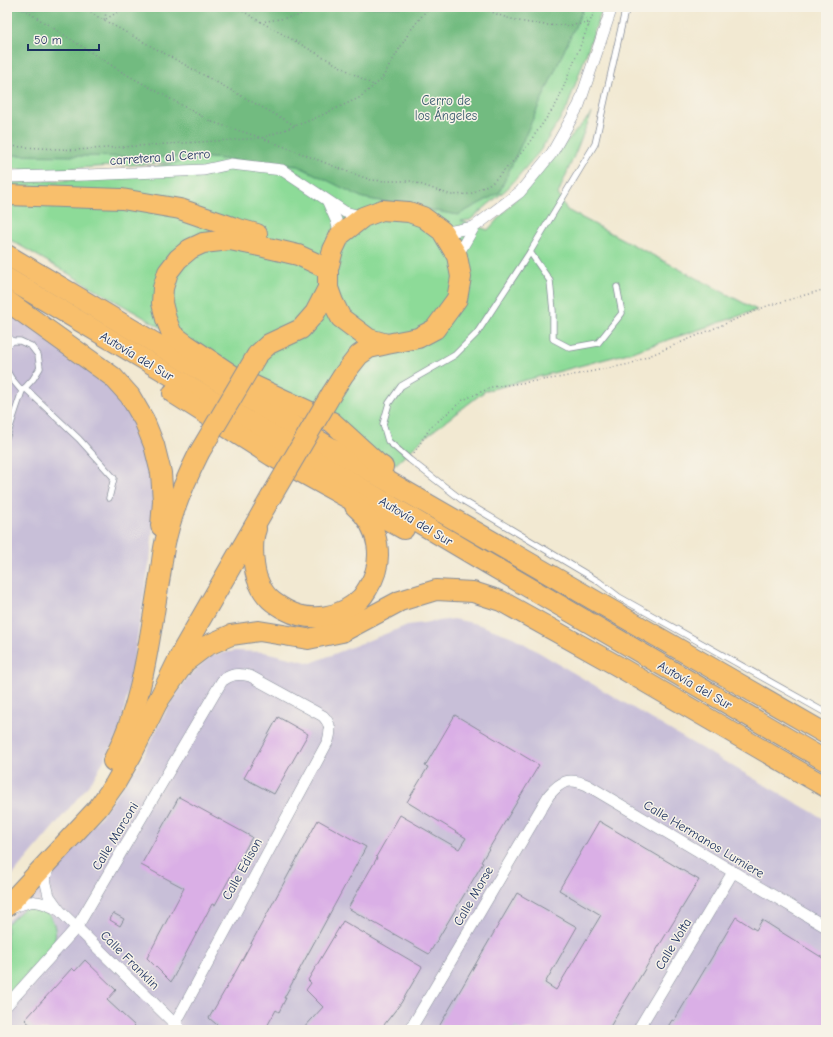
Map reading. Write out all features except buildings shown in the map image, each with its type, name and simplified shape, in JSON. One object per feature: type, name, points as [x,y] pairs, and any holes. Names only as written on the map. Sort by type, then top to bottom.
[{"type":"highway","points":[[7,195],[122,199],[180,209],[235,228],[315,247],[338,238],[363,217],[382,210],[409,212],[423,217],[442,231],[458,256],[461,277],[457,299],[435,329],[418,338],[369,348],[359,355],[344,374],[184,648],[116,784],[98,808],[7,906]]},
{"type":"highway","points":[[338,238],[328,269],[328,288],[332,302],[342,318],[369,339],[388,344]]},
{"type":"highway","points":[[328,269],[298,255],[264,247],[230,240],[203,243],[190,249],[178,258],[168,272],[163,288],[162,303],[166,319],[172,334],[235,377],[332,422],[377,464],[517,548],[569,585]]},
{"type":"highway","name":"Autovía del Sur","points":[[7,255],[353,461],[826,734]]},
{"type":"highway","name":"Autovía del Sur","points":[[7,278],[487,563],[826,761]]},
{"type":"highway","points":[[7,891],[67,824],[108,771],[124,741],[136,707],[167,535],[175,506],[199,453],[257,355],[269,344],[301,329],[315,312],[328,288]]},
{"type":"highway","points":[[7,292],[148,377],[272,456],[416,535],[470,567],[566,628],[616,665]]},
{"type":"highway","points":[[7,301],[113,377],[130,396],[144,420],[154,445],[161,473],[163,501],[161,533],[148,603],[148,643]]},
{"type":"highway","points":[[271,497],[255,532],[253,561],[256,577],[262,590],[273,603],[302,617],[316,618],[332,616],[348,608],[362,598],[374,578],[379,555],[371,524],[362,513],[341,495]]},
{"type":"highway","points":[[156,704],[185,662],[206,646],[231,635],[259,631],[308,639],[342,632],[400,601],[436,590],[473,592],[501,601],[616,665],[826,787]]},
{"type":"street","points":[[458,256],[474,227],[520,192],[552,153],[579,105],[612,7]]},
{"type":"street","name":"carretera al Cerro","points":[[7,177],[204,170],[231,164],[282,170],[345,212],[363,217]]},
{"type":"street","points":[[328,202],[336,220],[338,238]]},
{"type":"street","points":[[442,231],[448,232],[474,227]]},
{"type":"street","name":"Calle Edison","points":[[178,1027],[328,741],[330,734],[330,726],[328,721],[323,716],[250,676],[235,674]]},
{"type":"street","name":"Calle Marconi","points":[[7,1005],[77,927],[222,682],[228,676],[235,674]]},
{"type":"street","name":"Calle Hermanos Lumiere","points":[[566,782],[577,781],[587,785],[826,927]]},
{"type":"street","name":"Calle Morse","points":[[410,1030],[549,795],[556,786],[566,782]]},
{"type":"street","points":[[52,858],[45,879],[49,896],[59,910]]},
{"type":"street","name":"Calle Volta","points":[[638,1030],[733,872]]},
{"type":"street","points":[[7,910],[32,900],[45,903],[59,910]]},
{"type":"street","name":"Calle Franklin","points":[[59,910],[178,1027]]},
{"type":"lane","points":[[630,7],[624,15],[595,144],[530,252],[477,333],[455,355],[401,386],[389,403],[383,424],[388,441],[462,500],[598,581],[619,597],[826,713]]},
{"type":"lane","points":[[530,252],[550,281],[553,311],[553,339],[570,348],[598,343],[622,313],[617,287]]},
{"type":"lane","points":[[7,436],[23,390],[40,368],[38,355],[31,346],[20,340],[8,342]]},
{"type":"lane","points":[[7,371],[11,378],[23,390],[79,439],[114,478],[109,498]]},
{"type":"path","points":[[20,7],[122,72],[212,122],[262,138],[371,180],[388,182],[411,181],[451,195],[470,194],[493,182],[528,144],[557,103],[596,7]]},
{"type":"path","points":[[80,7],[296,126]]},
{"type":"path","points":[[104,20],[108,7]]},
{"type":"path","points":[[104,20],[127,7]]},
{"type":"path","points":[[236,7],[374,86]]},
{"type":"path","points":[[261,22],[298,16],[310,7]]},
{"type":"path","points":[[7,146],[75,150],[262,138],[311,120],[359,98],[381,80],[410,31],[429,7]]},
{"type":"path","points":[[482,7],[498,15],[523,21],[571,26],[588,23]]},
{"type":"path","points":[[581,7],[589,27]]},
{"type":"path","points":[[410,460],[430,428],[463,400],[492,387],[557,378],[630,364],[767,306],[826,289]]},
{"type":"shaded area","points":[[7,308],[95,372],[126,404],[153,454],[155,500],[151,553],[129,688],[119,734],[92,781],[7,882]]},
{"type":"shaded area","points":[[454,619],[477,624],[513,637],[826,820],[826,1030],[7,1030],[7,921],[102,815],[140,763],[167,709],[188,677],[211,655],[235,651],[264,652],[311,663],[408,625]]},
{"type":"green space","points":[[7,7],[603,7],[567,108],[540,151],[508,188],[470,220],[461,221],[488,230],[592,113],[558,194],[567,210],[757,310],[632,352],[485,391],[424,438],[396,464],[7,238],[7,182],[92,179],[179,162],[28,171],[7,168]]},
{"type":"green space","name":"Cerro de los Ángeles","points":[[7,7],[584,7],[499,193],[458,215],[363,198],[298,166],[210,158],[7,155]]},
{"type":"green space","points":[[27,906],[40,908],[52,919],[55,929],[54,944],[7,997],[7,924]]}]
